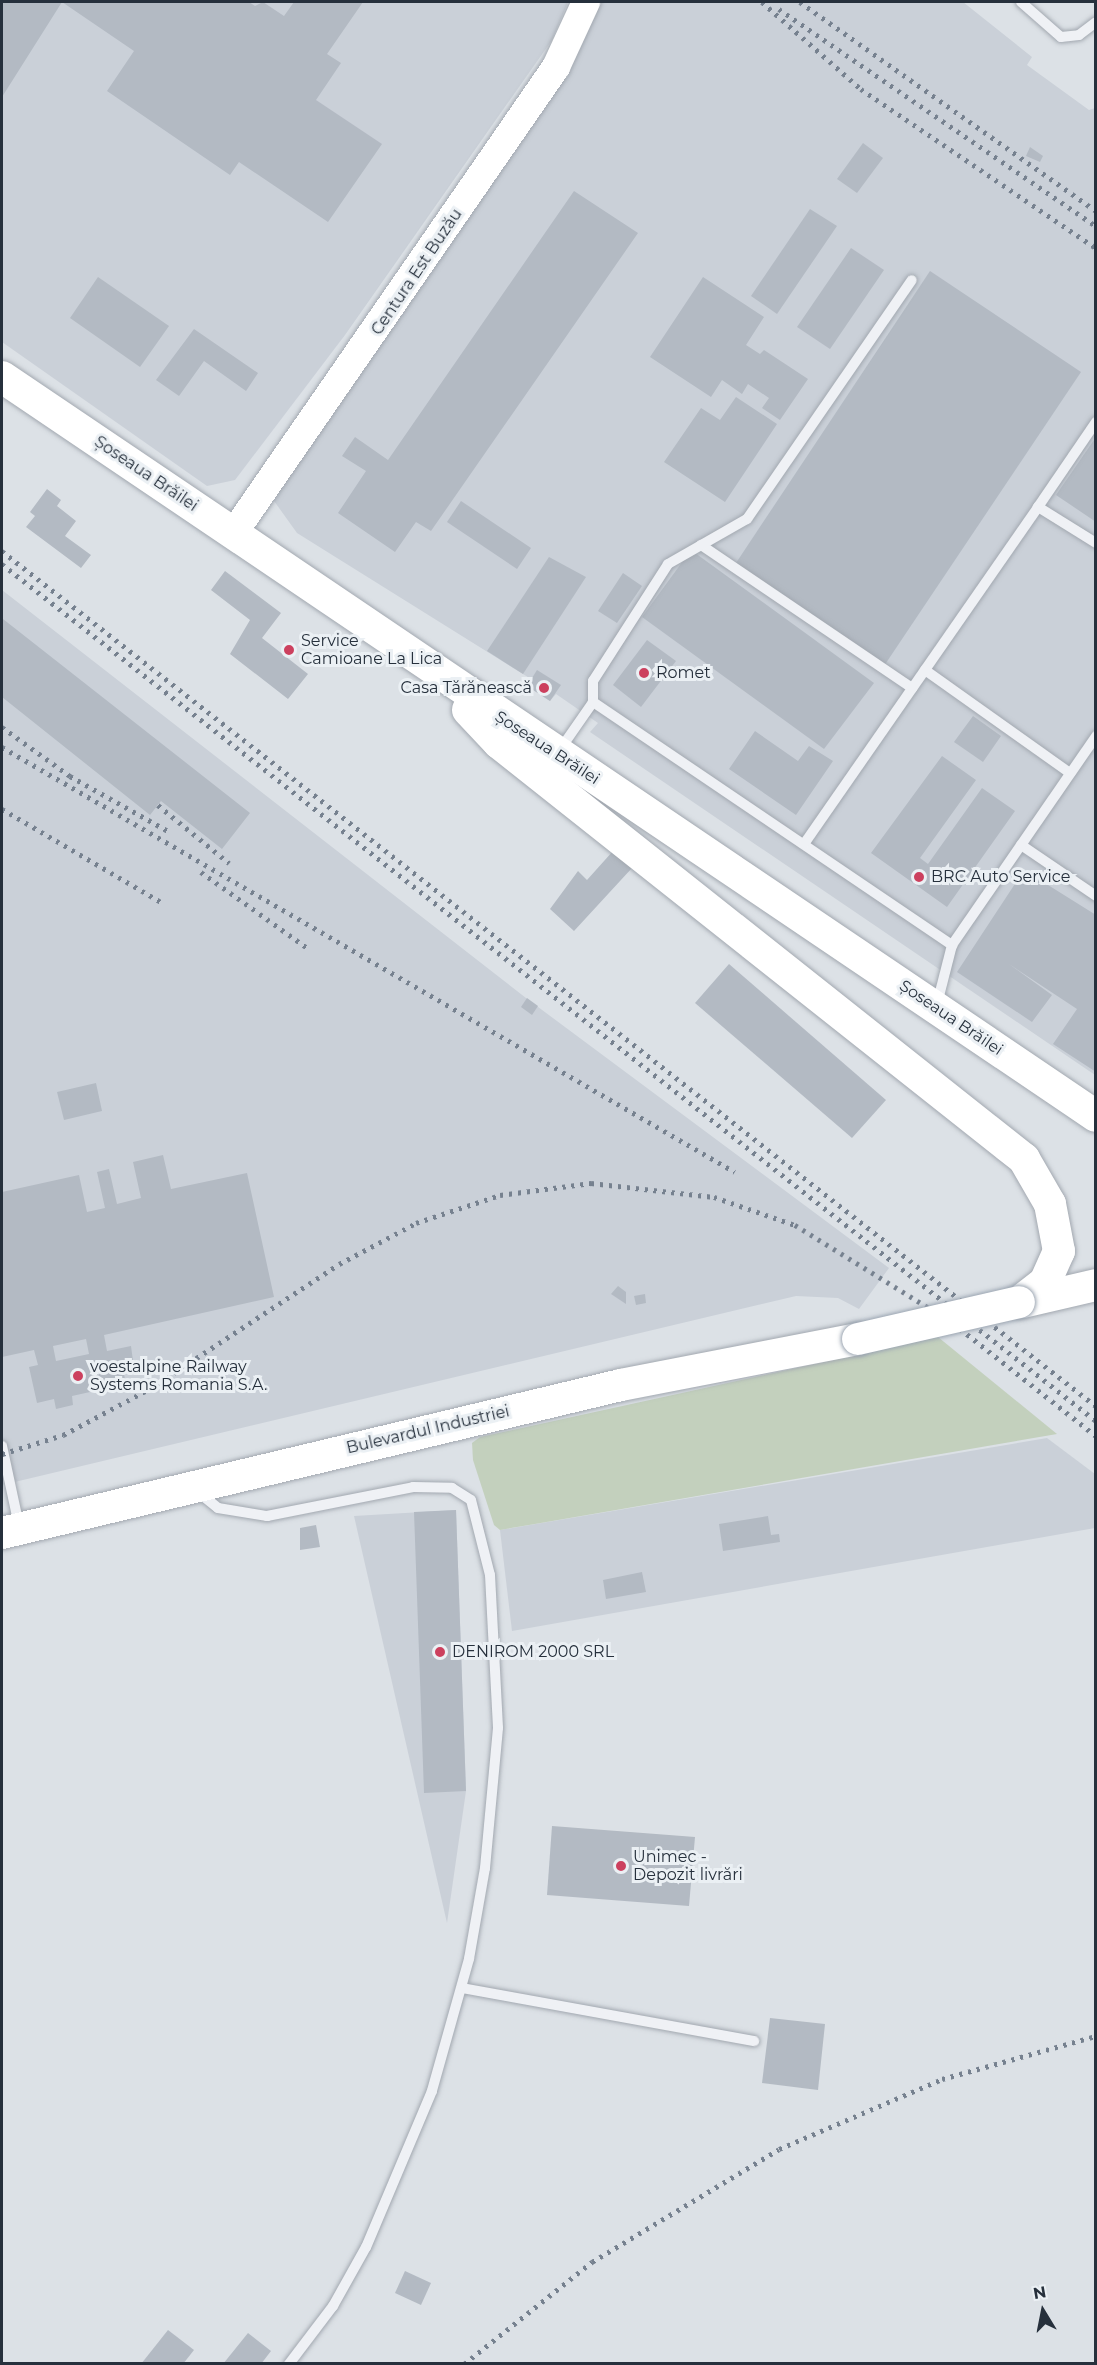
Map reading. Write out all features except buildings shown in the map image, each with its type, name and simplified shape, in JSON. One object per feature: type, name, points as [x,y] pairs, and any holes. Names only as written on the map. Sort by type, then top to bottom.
[{"type":"main road","name":"Centura Est Buzău","points":[[233,534],[556,67],[586,2]]},
{"type":"main road","name":"Șoseaua Brăilei","points":[[2,377],[451,684],[1095,1116]]},
{"type":"main road","points":[[451,684],[499,743],[1011,1145],[1043,1188],[1059,1251],[1045,1282],[1027,1301]]},
{"type":"main road","points":[[1027,1301],[1095,1285]]},
{"type":"main road","points":[[1027,1301],[1095,1300]]},
{"type":"main road","name":"Bulevardul Industriei","points":[[11,1531],[191,1485],[621,1386],[858,1339],[1027,1301]]},
{"type":"lane","points":[[1022,2],[1060,37],[1079,35],[1095,22]]},
{"type":"lane","points":[[557,754],[593,702],[593,681],[668,564],[747,519],[912,280]]},
{"type":"lane","points":[[804,844],[1095,422]]},
{"type":"lane","points":[[1038,507],[1095,543]]},
{"type":"lane","points":[[701,545],[912,688]]},
{"type":"lane","points":[[925,670],[1070,773]]},
{"type":"lane","points":[[593,702],[952,945]]},
{"type":"lane","points":[[936,1008],[952,945],[1095,736]]},
{"type":"lane","points":[[1021,845],[1095,896]]},
{"type":"lane","points":[[2,1446],[11,1531]]},
{"type":"lane","points":[[191,1485],[218,1508],[249,1516],[306,1511],[413,1487],[452,1488],[471,1500],[490,1575],[498,1728],[485,1868],[462,1988],[432,2091],[366,2247],[333,2306],[289,2364]]},
{"type":"lane","points":[[462,1988],[754,2041]]},
{"type":"shaded area","points":[[2,2],[568,2],[552,40],[345,335],[235,480],[207,486],[2,342]]},
{"type":"shaded area","points":[[586,2],[963,2],[1032,57],[1027,65],[1089,110],[1095,108],[1095,1075],[590,732],[598,723],[556,694],[550,701],[527,686],[531,679],[297,533],[264,487]]},
{"type":"shaded area","points":[[2,590],[526,998],[889,1268],[859,1309],[838,1298],[796,1296],[2,1485]]},
{"type":"shaded area","points":[[1047,1438],[1095,1474],[1095,1528],[512,1631],[500,1530]]},
{"type":"shaded area","points":[[456,1510],[466,1791],[447,1923],[354,1516]]},
{"type":"green space","points":[[938,1337],[1057,1434],[500,1530],[494,1525],[473,1460],[472,1443],[480,1437]]},
{"type":"railway","points":[[762,2],[861,89],[1096,248]]},
{"type":"railway","points":[[800,2],[1096,211]]},
{"type":"railway","points":[[779,9],[1096,226]]},
{"type":"railway","points":[[2,551],[1096,1406]]},
{"type":"railway","points":[[2,564],[1096,1421]]},
{"type":"railway","points":[[2,727],[70,776],[168,831]]},
{"type":"railway","points":[[2,747],[735,1172]]},
{"type":"railway","points":[[158,805],[229,863]]},
{"type":"railway","points":[[2,809],[161,902]]},
{"type":"railway","points":[[201,872],[309,949]]},
{"type":"railway","points":[[2,1454],[63,1435],[151,1388],[339,1264],[416,1223],[500,1195],[591,1183],[714,1197],[795,1225],[953,1323],[1096,1436]]},
{"type":"railway","points":[[464,2364],[592,2262],[779,2149],[942,2079],[1096,2036]]},
{"type":"place","name":"Service Camioane La Lica","points":[[289,650]]},
{"type":"place","name":"Romet","points":[[644,673]]},
{"type":"place","name":"Casa Tărănească","points":[[544,688]]},
{"type":"place","name":"BRC Auto Service","points":[[919,877]]},
{"type":"place","name":"voestalpine Railway Systems Romania S.A.","points":[[78,1376]]},
{"type":"place","name":"DENIROM 2000 SRL","points":[[440,1652]]},
{"type":"place","name":"Unimec - Depozit livrări","points":[[621,1866]]}]
